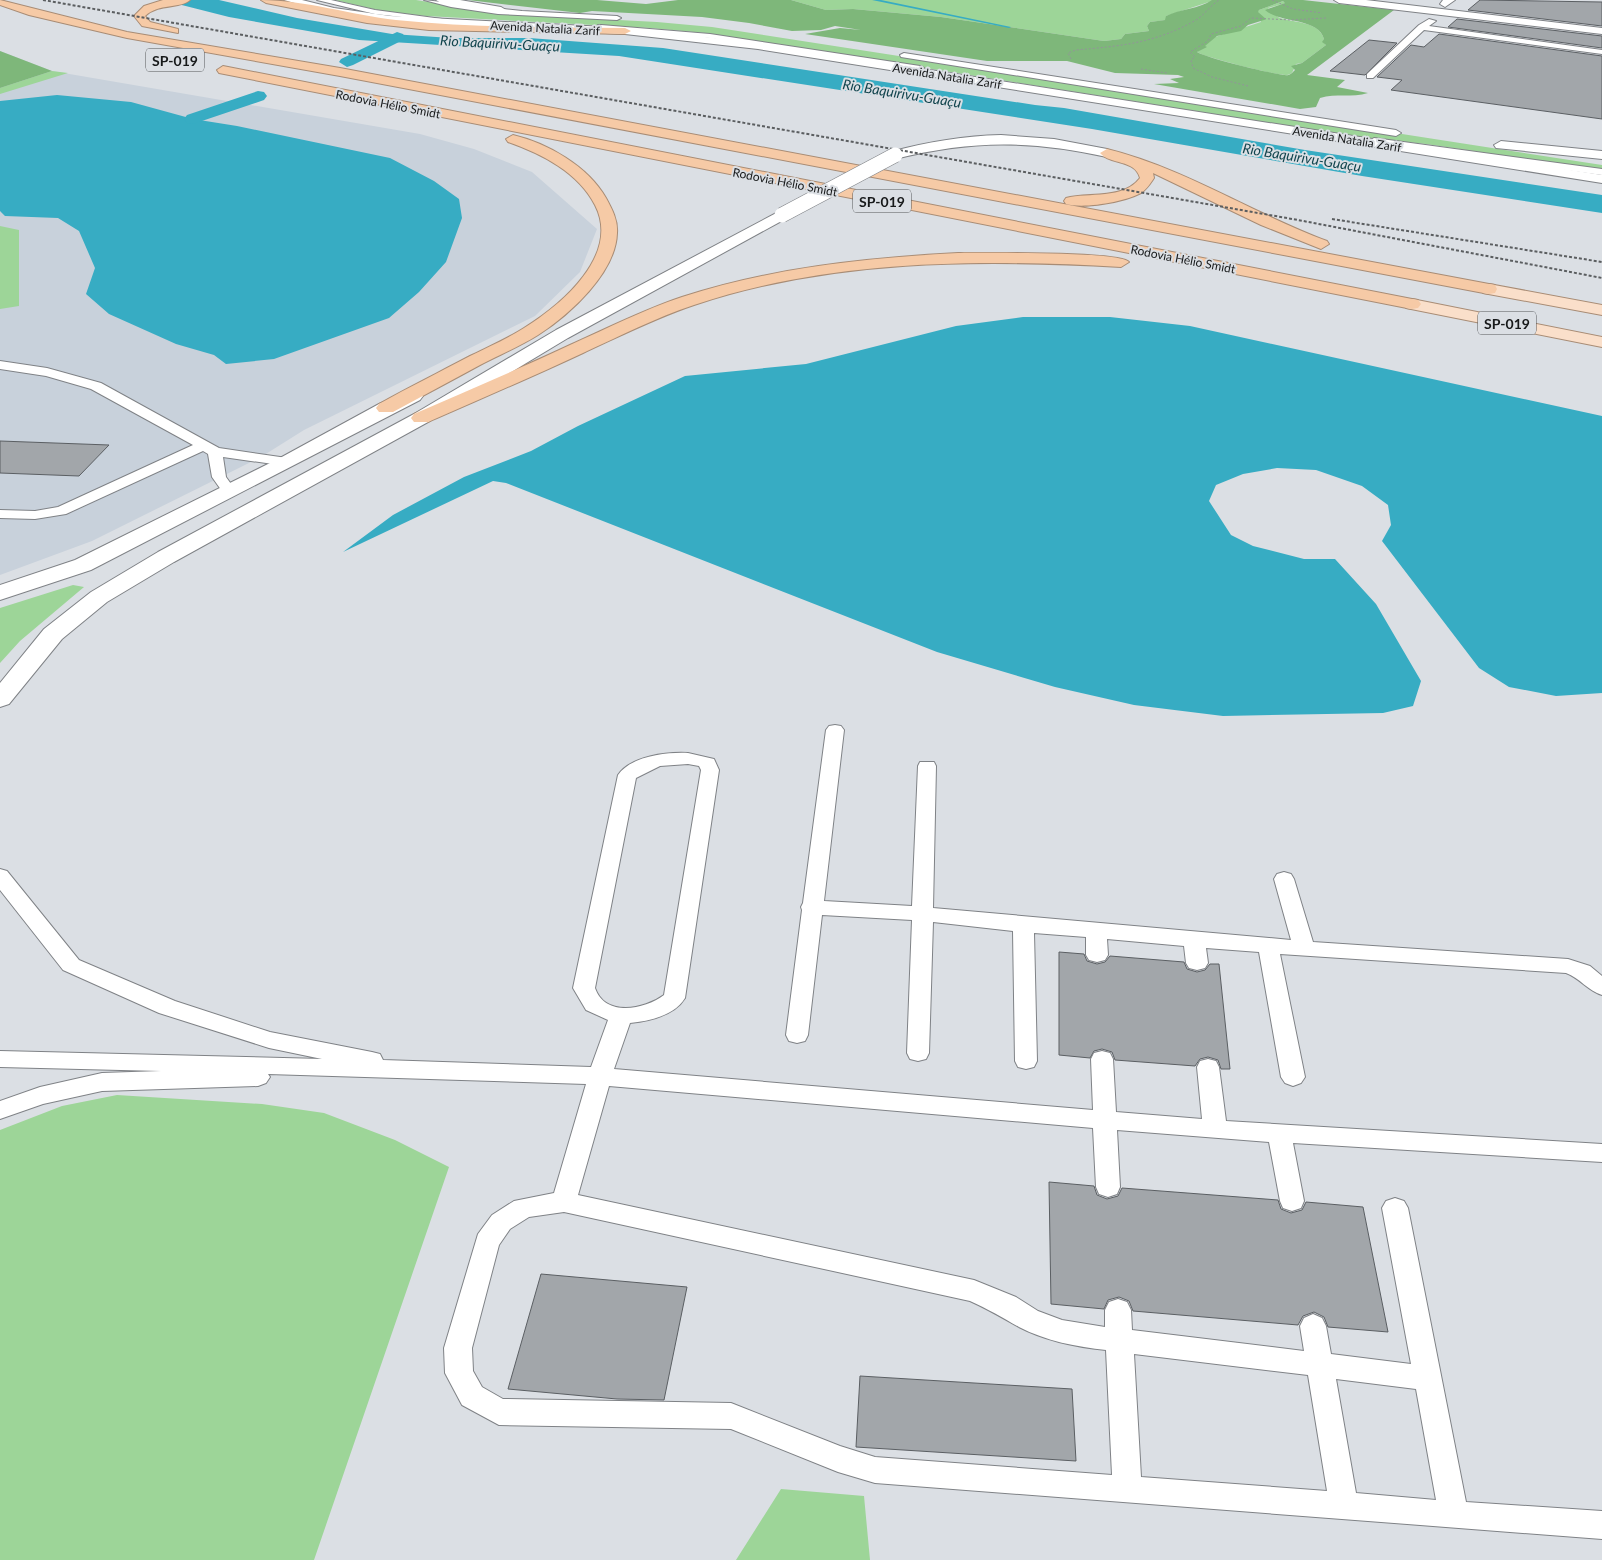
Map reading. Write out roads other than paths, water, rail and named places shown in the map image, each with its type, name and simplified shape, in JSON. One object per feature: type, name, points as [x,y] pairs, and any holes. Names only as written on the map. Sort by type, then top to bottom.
[{"type":"highway","points":[[185,0],[155,6],[143,11],[139,16],[146,24],[340,72]]},
{"type":"highway","points":[[266,0],[363,20],[418,26],[467,29],[624,25]]},
{"type":"highway","name":"Rodovia Hélio Smidt","points":[[0,1],[33,13],[94,28],[340,72],[1489,288]]},
{"type":"highway","name":"Rodovia Hélio Smidt","points":[[209,67],[352,97],[1412,304]]},
{"type":"highway","points":[[352,97],[471,126],[518,141],[557,159],[586,180],[605,204],[611,232],[603,262],[578,294],[537,328],[386,408]]},
{"type":"highway","points":[[948,187],[1040,200],[1073,201],[1117,196],[1136,190],[1146,182],[1147,174],[1139,166],[1107,153]]},
{"type":"highway","points":[[1107,153],[1148,165],[1273,226],[1308,240],[1392,265],[1489,288]]},
{"type":"highway","points":[[421,418],[572,351],[628,323],[682,303],[760,282],[832,269],[907,261],[985,257],[1064,258],[1195,270],[1412,304]]},
{"type":"main road","name":"Avenida Natalia Zarif","points":[[289,0],[341,12],[419,22],[624,25],[1602,179]]},
{"type":"main road","name":"Avenida Natalia Zarif","points":[[441,0],[516,11],[635,17]]},
{"type":"main road","points":[[1339,0],[1415,7],[1448,2],[1602,22]]},
{"type":"main road","points":[[1415,7],[1437,17],[1602,31]]},
{"type":"main road","name":"Avenida Natalia Zarif","points":[[896,53],[1406,132]]},
{"type":"main road","points":[[0,699],[53,634],[99,598],[174,552],[421,418],[562,334],[895,155],[929,146],[995,140],[1042,142],[1107,153]]},
{"type":"main road","points":[[1602,156],[1496,145],[1602,162]]},
{"type":"main road","name":"Rodovia Hélio Smidt","points":[[1489,288],[1602,310]]},
{"type":"main road","name":"Rodovia Hélio Smidt","points":[[1412,304],[1602,342]]},
{"type":"main road","points":[[0,593],[82,565],[287,462],[386,408],[562,334]]},
{"type":"lane","points":[[321,0],[375,12],[414,17],[650,29]]},
{"type":"lane","points":[[428,0],[471,9],[624,25],[826,53],[1366,140],[1462,151],[1602,172]]},
{"type":"lane","points":[[1370,76],[1422,28],[1437,17]]},
{"type":"lane","points":[[1422,28],[1602,52]]},
{"type":"lane","points":[[0,365],[47,372],[96,386],[209,448],[287,462]]},
{"type":"lane","points":[[209,448],[219,477],[229,491]]},
{"type":"lane","points":[[0,514],[35,515],[61,511],[160,467],[209,448]]},
{"type":"lane","points":[[797,1035],[811,907],[835,730]]},
{"type":"lane","points":[[684,757],[698,758],[707,763],[710,770],[674,998],[664,1007],[649,1013],[621,1016],[598,1009],[587,1000],[584,988],[627,775],[636,769],[667,760],[684,757]]},
{"type":"lane","points":[[918,1053],[928,766]]},
{"type":"lane","points":[[0,876],[71,965],[167,1007],[269,1040],[422,1070]]},
{"type":"lane","points":[[1284,879],[1304,949]]},
{"type":"lane","points":[[811,907],[923,914],[1096,932],[1304,949],[1568,966],[1582,971],[1602,987]]},
{"type":"lane","points":[[1023,925],[1026,1061]]},
{"type":"lane","points":[[1096,932],[1097,955]]},
{"type":"lane","points":[[1194,940],[1197,963]]},
{"type":"lane","points":[[1268,946],[1293,1077]]},
{"type":"lane","points":[[564,1202],[600,1076],[621,1016]]},
{"type":"lane","points":[[0,1059],[556,1073],[1105,1120],[1602,1153]]},
{"type":"lane","points":[[1102,1059],[1108,1187]]},
{"type":"lane","points":[[1208,1067],[1215,1128]]},
{"type":"lane","points":[[0,1110],[40,1096],[102,1082],[422,1070]]},
{"type":"lane","points":[[1280,1132],[1292,1201]]},
{"type":"lane","points":[[1428,1378],[1119,1340],[1061,1331],[1029,1319],[1007,1305],[974,1291],[564,1202],[523,1208],[501,1222],[488,1241],[458,1348],[459,1373],[472,1396],[499,1412],[731,1416],[757,1424],[851,1465],[875,1470],[1602,1525]]},
{"type":"lane","points":[[1395,1208],[1454,1514]]},
{"type":"lane","points":[[1118,1310],[1127,1489]]},
{"type":"lane","points":[[1313,1326],[1344,1506]]},
{"type":"water","name":"Rio Baquirivu-Guaçu","points":[[162,0],[219,0],[297,18],[392,34],[451,38],[529,38],[663,48],[1064,108],[1305,150],[1602,195],[1602,213],[1362,176],[1092,129],[619,56],[359,40],[229,17]]},
{"type":"water","points":[[57,95],[131,102],[193,119],[237,126],[390,158],[434,181],[459,199],[462,218],[446,262],[419,292],[389,318],[274,359],[226,364],[214,355],[176,344],[109,314],[86,294],[95,268],[79,231],[58,218],[5,216],[0,211],[0,101]]},
{"type":"water","points":[[1023,317],[1110,317],[1190,326],[1602,416],[1602,693],[1556,696],[1509,687],[1479,668],[1382,541],[1391,525],[1388,505],[1362,486],[1316,470],[1277,468],[1243,474],[1216,485],[1209,501],[1231,535],[1253,546],[1304,559],[1335,559],[1376,604],[1421,681],[1413,706],[1383,713],[1223,716],[1134,705],[1055,687],[937,652],[506,483],[493,481],[343,552],[393,515],[464,477],[531,451],[578,426],[685,376],[806,364],[956,326]]},
{"type":"waterway","points":[[874,0],[1009,27]]},
{"type":"waterway","points":[[347,62],[397,37]]},
{"type":"waterway","points":[[193,119],[258,96]]},
{"type":"railway","points":[[43,0],[1298,220],[1602,278]]},
{"type":"railway","points":[[1332,219],[1602,262]]}]
